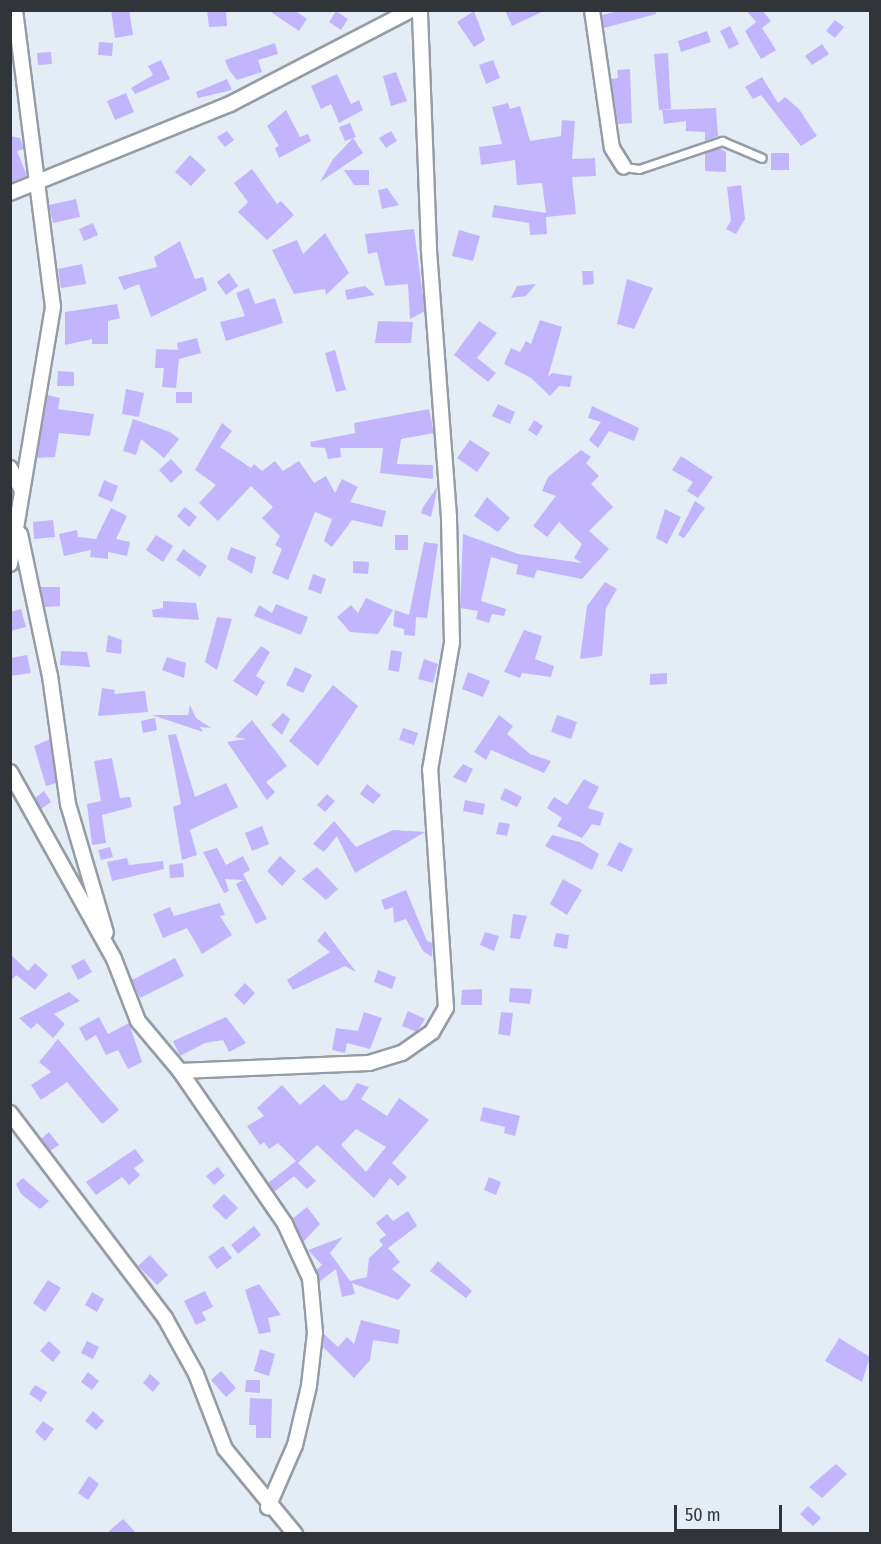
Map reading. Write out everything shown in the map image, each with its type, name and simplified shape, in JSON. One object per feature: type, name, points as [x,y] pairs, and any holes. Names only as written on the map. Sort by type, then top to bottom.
[{"type":"street","points":[[10,564],[19,529],[21,489],[53,307],[15,10]]},
{"type":"street","points":[[10,193],[230,104],[411,10]]},
{"type":"street","points":[[180,1071],[369,1063],[410,1048],[432,1032],[446,1008],[430,770],[452,642],[449,517],[429,248],[420,10]]},
{"type":"street","points":[[592,10],[612,148],[624,167]]},
{"type":"street","points":[[10,468],[21,489]]},
{"type":"street","points":[[19,529],[50,676],[68,804],[114,960],[138,1021],[180,1071],[285,1224],[310,1278],[315,1333],[309,1386],[295,1445],[268,1507]]},
{"type":"street","points":[[10,772],[114,960]]},
{"type":"street","points":[[10,1113],[165,1318],[196,1374],[225,1449],[268,1507],[295,1533]]},
{"type":"lane","points":[[624,167],[639,169],[722,141],[762,158]]},
{"type":"building","points":[[111,10],[129,10],[133,35],[115,38]]},
{"type":"building","points":[[207,10],[226,10],[227,26],[209,27]]},
{"type":"building","points":[[268,10],[294,10],[307,19],[299,31]]},
{"type":"building","points":[[505,10],[546,10],[512,26]]},
{"type":"building","points":[[623,10],[656,10],[656,14],[604,28],[602,15]]},
{"type":"building","points":[[746,10],[762,10],[771,21],[762,28],[776,50],[761,59],[745,31],[756,22]]},
{"type":"building","points":[[336,11],[348,19],[341,30],[329,22]]},
{"type":"building","points":[[474,11],[485,40],[474,47],[457,22]]},
{"type":"building","points":[[835,20],[844,27],[835,38],[826,31]]},
{"type":"building","points":[[730,26],[739,44],[729,49],[720,31]]},
{"type":"building","points":[[707,31],[711,42],[681,52],[678,41]]},
{"type":"building","points":[[99,42],[113,43],[112,56],[98,55]]},
{"type":"building","points":[[275,43],[278,54],[258,60],[262,72],[237,80],[229,70],[225,60]]},
{"type":"building","points":[[822,44],[829,54],[812,65],[805,56]]},
{"type":"building","points":[[51,52],[52,64],[38,65],[37,53]]},
{"type":"building","points":[[668,53],[671,109],[659,110],[654,54]]},
{"type":"building","points":[[161,60],[170,79],[135,94],[131,88],[153,75],[148,66]]},
{"type":"building","points":[[493,60],[500,78],[486,84],[479,65]]},
{"type":"building","points":[[630,69],[632,123],[618,124],[611,79],[618,78],[617,70]]},
{"type":"building","points":[[396,72],[407,101],[391,106],[383,76]]},
{"type":"building","points":[[337,74],[351,104],[359,100],[363,110],[339,123],[331,104],[321,109],[311,86]]},
{"type":"building","points":[[762,77],[778,103],[785,97],[799,109],[817,136],[801,146],[761,95],[753,99],[745,87]]},
{"type":"building","points":[[227,79],[232,90],[198,98],[196,92]]},
{"type":"building","points":[[126,93],[134,112],[115,120],[107,101]]},
{"type":"building","points":[[508,103],[510,109],[520,106],[530,141],[561,136],[562,120],[575,121],[572,159],[595,158],[596,176],[572,177],[576,214],[546,217],[547,234],[530,235],[529,223],[492,217],[494,205],[546,213],[542,183],[517,185],[515,160],[481,165],[479,147],[502,144],[492,107]]},
{"type":"building","points":[[716,108],[718,136],[705,141],[705,132],[686,131],[686,121],[664,124],[662,110]]},
{"type":"building","points":[[286,110],[300,137],[308,134],[311,141],[279,158],[275,148],[279,146],[267,126]]},
{"type":"building","points":[[350,123],[356,137],[345,141],[339,127]]},
{"type":"building","points":[[227,131],[234,140],[225,147],[217,137]]},
{"type":"building","points":[[391,131],[397,141],[386,148],[379,138]]},
{"type":"building","points":[[10,136],[20,138],[24,149],[17,151],[27,176],[10,183]]},
{"type":"building","points":[[353,138],[363,153],[320,182],[333,159]]},
{"type":"building","points":[[719,148],[726,152],[726,172],[705,171],[705,153]]},
{"type":"building","points":[[771,153],[789,153],[789,170],[771,170]]},
{"type":"building","points":[[190,155],[206,170],[191,186],[175,172]]},
{"type":"building","points":[[252,169],[277,204],[281,201],[294,215],[267,240],[238,212],[248,202],[234,183]]},
{"type":"building","points":[[344,170],[369,170],[369,185],[354,185]]},
{"type":"building","points":[[741,185],[745,219],[736,234],[726,229],[731,221],[727,187]]},
{"type":"building","points":[[387,188],[399,205],[382,209],[378,190]]},
{"type":"building","points":[[76,199],[80,217],[53,223],[49,205]]},
{"type":"building","points":[[93,223],[98,235],[84,241],[79,229]]},
{"type":"building","points":[[414,229],[425,311],[410,319],[408,284],[385,286],[377,252],[368,254],[365,234]]},
{"type":"building","points":[[459,230],[480,236],[473,261],[452,256]]},
{"type":"building","points":[[325,233],[349,273],[326,295],[325,289],[294,294],[272,250],[297,240],[303,254]]},
{"type":"building","points":[[180,241],[195,279],[203,277],[207,290],[151,317],[139,284],[124,290],[118,277],[157,267],[154,257]]},
{"type":"building","points":[[82,264],[86,284],[61,288],[58,269]]},
{"type":"building","points":[[582,271],[593,271],[594,284],[583,285]]},
{"type":"building","points":[[229,273],[238,286],[226,295],[217,282]]},
{"type":"building","points":[[627,279],[653,288],[634,329],[617,324]]},
{"type":"building","points":[[536,284],[526,296],[511,298],[517,286]]},
{"type":"building","points":[[365,286],[375,295],[347,300],[345,290]]},
{"type":"building","points":[[249,288],[255,304],[275,298],[283,323],[226,341],[220,322],[245,316],[236,293]]},
{"type":"building","points":[[117,304],[120,318],[108,321],[108,344],[92,344],[92,339],[65,345],[65,312]]},
{"type":"building","points":[[540,320],[562,327],[548,377],[552,373],[572,376],[570,387],[559,386],[550,396],[531,378],[504,364],[511,348],[520,352],[526,341],[531,344]]},
{"type":"building","points":[[378,321],[413,322],[411,343],[375,343]]},
{"type":"building","points":[[479,321],[497,333],[477,358],[496,373],[488,382],[454,355]]},
{"type":"building","points":[[197,338],[201,353],[179,359],[176,388],[162,387],[164,368],[155,368],[156,349],[178,350],[177,343]]},
{"type":"building","points":[[335,350],[346,390],[336,392],[325,353]]},
{"type":"building","points":[[58,371],[74,372],[74,386],[57,386]]},
{"type":"building","points":[[126,389],[144,393],[139,417],[122,414]]},
{"type":"building","points":[[176,392],[192,392],[192,403],[176,403]]},
{"type":"building","points":[[47,395],[60,398],[58,409],[94,414],[90,436],[59,433],[55,457],[37,458]]},
{"type":"building","points":[[498,404],[515,412],[510,424],[492,416]]},
{"type":"building","points":[[592,406],[639,428],[634,441],[609,431],[598,448],[589,440],[601,422],[588,418]]},
{"type":"building","points":[[429,409],[434,433],[401,439],[397,464],[433,465],[433,479],[380,473],[383,448],[340,448],[341,457],[328,459],[325,448],[311,447],[310,442],[355,433],[354,423]]},
{"type":"building","points":[[133,419],[170,432],[179,439],[164,458],[141,439],[136,455],[123,451]]},
{"type":"building","points":[[534,420],[543,426],[537,436],[528,430]]},
{"type":"building","points":[[222,423],[232,431],[220,447],[251,468],[254,464],[262,471],[275,461],[283,471],[299,461],[314,483],[326,476],[335,493],[342,479],[358,487],[350,502],[386,511],[382,527],[352,520],[332,547],[324,541],[332,519],[315,512],[288,580],[272,573],[282,549],[275,545],[280,536],[262,518],[273,507],[251,486],[218,521],[199,503],[216,485],[195,470]]},
{"type":"building","points":[[470,440],[490,453],[477,472],[457,458]]},
{"type":"building","points":[[581,450],[591,457],[586,463],[599,476],[591,484],[613,507],[589,531],[609,549],[582,579],[537,570],[534,578],[516,574],[518,565],[491,557],[481,601],[506,609],[504,616],[492,614],[489,623],[476,619],[478,611],[460,608],[463,534],[518,554],[582,563],[574,558],[582,544],[559,522],[547,537],[533,526],[556,496],[542,491],[548,477]]},
{"type":"building","points":[[681,456],[713,477],[698,498],[687,491],[693,482],[672,470]]},
{"type":"building","points":[[171,459],[183,472],[171,483],[159,470]]},
{"type":"building","points":[[104,480],[118,486],[112,502],[98,496]]},
{"type":"building","points":[[438,486],[431,517],[421,513],[423,507]]},
{"type":"building","points":[[487,497],[510,518],[498,532],[474,516]]},
{"type":"building","points":[[695,501],[705,508],[684,538],[678,535]]},
{"type":"building","points":[[185,507],[197,517],[189,527],[177,516]]},
{"type":"building","points":[[111,508],[127,516],[116,539],[130,542],[127,556],[108,552],[108,559],[90,557],[91,550],[64,556],[59,534],[77,530],[78,537],[96,539]]},
{"type":"building","points":[[665,509],[681,517],[667,544],[656,538]]},
{"type":"building","points":[[53,520],[55,537],[34,539],[33,522]]},
{"type":"building","points":[[156,535],[173,546],[163,562],[146,550]]},
{"type":"building","points":[[395,535],[408,535],[408,550],[395,550]]},
{"type":"building","points":[[424,542],[438,544],[427,618],[416,617],[415,636],[404,635],[404,629],[393,626],[395,610],[409,615]]},
{"type":"building","points":[[231,547],[256,557],[252,574],[227,559]]},
{"type":"building","points":[[183,549],[207,566],[200,577],[176,560]]},
{"type":"building","points":[[353,561],[369,562],[368,574],[353,573]]},
{"type":"building","points":[[313,574],[326,579],[321,594],[308,589]]},
{"type":"building","points":[[605,582],[617,589],[606,608],[602,656],[580,659],[587,606]]},
{"type":"building","points":[[40,587],[60,587],[60,606],[45,607]]},
{"type":"building","points":[[366,598],[393,610],[378,634],[350,632],[337,617],[351,605],[358,613]]},
{"type":"building","points":[[163,601],[196,603],[199,620],[153,617],[152,610],[163,608]]},
{"type":"building","points":[[276,604],[308,617],[301,635],[254,616],[259,605],[272,613]]},
{"type":"building","points":[[21,609],[26,627],[10,631],[10,612]]},
{"type":"building","points":[[217,617],[232,619],[217,670],[205,662]]},
{"type":"building","points":[[524,630],[542,636],[535,659],[554,666],[551,677],[522,673],[520,678],[504,672]]},
{"type":"building","points":[[108,635],[122,640],[121,654],[106,652]]},
{"type":"building","points":[[261,646],[270,652],[256,676],[265,682],[257,696],[233,681]]},
{"type":"building","points":[[391,650],[402,652],[399,672],[388,670]]},
{"type":"building","points":[[61,651],[87,652],[90,667],[60,665]]},
{"type":"building","points":[[27,655],[31,673],[10,676],[10,658]]},
{"type":"building","points":[[167,657],[186,663],[184,678],[162,670]]},
{"type":"building","points":[[424,659],[438,664],[433,683],[418,679]]},
{"type":"building","points":[[295,667],[312,675],[303,693],[286,685]]},
{"type":"building","points":[[468,672],[490,681],[483,697],[462,689]]},
{"type":"building","points":[[667,673],[667,684],[650,685],[650,674]]},
{"type":"building","points":[[333,685],[358,706],[318,766],[289,741]]},
{"type":"building","points":[[102,688],[115,690],[114,694],[145,691],[148,712],[98,716]]},
{"type":"building","points":[[190,705],[196,718],[211,728],[200,727],[203,732],[152,715],[188,715]]},
{"type":"building","points":[[283,713],[290,719],[282,735],[271,725]]},
{"type":"building","points":[[499,715],[513,726],[507,734],[530,754],[551,761],[544,773],[491,750],[486,760],[474,752]]},
{"type":"building","points":[[557,715],[577,722],[571,739],[551,732]]},
{"type":"building","points":[[155,718],[157,730],[143,733],[141,721]]},
{"type":"building","points":[[252,720],[287,766],[266,782],[275,792],[267,800],[227,742],[246,739],[235,737]]},
{"type":"building","points":[[403,728],[418,733],[414,745],[399,740]]},
{"type":"building","points":[[176,734],[195,797],[226,783],[238,807],[190,830],[197,855],[182,860],[173,807],[181,804],[168,735]]},
{"type":"building","points":[[50,739],[56,783],[46,786],[34,746]]},
{"type":"building","points":[[112,758],[120,798],[130,797],[132,807],[102,815],[106,843],[92,845],[87,804],[101,801],[94,761]]},
{"type":"building","points":[[463,764],[473,769],[466,783],[453,777]]},
{"type":"building","points":[[584,779],[599,787],[588,808],[604,813],[600,826],[592,824],[582,838],[557,826],[562,818],[547,808],[554,797],[567,805]]},
{"type":"building","points":[[367,784],[381,795],[373,804],[360,794]]},
{"type":"building","points":[[505,788],[522,797],[517,807],[500,799]]},
{"type":"building","points":[[44,791],[51,802],[41,809],[35,798]]},
{"type":"building","points":[[327,794],[335,801],[325,812],[317,805]]},
{"type":"building","points":[[465,800],[485,804],[483,815],[463,811]]},
{"type":"building","points":[[334,821],[356,847],[393,830],[425,832],[355,873],[337,836],[324,852],[313,844]]},
{"type":"building","points":[[499,822],[510,824],[507,836],[496,834]]},
{"type":"building","points":[[262,826],[269,844],[252,851],[245,833]]},
{"type":"building","points":[[552,835],[580,842],[599,854],[592,870],[545,846]]},
{"type":"building","points":[[619,842],[633,849],[622,872],[607,865]]},
{"type":"building","points":[[110,847],[113,857],[101,860],[98,850]]},
{"type":"building","points":[[217,848],[226,865],[243,856],[250,870],[243,874],[267,919],[256,924],[236,884],[243,880],[225,879],[229,891],[224,893],[203,852]]},
{"type":"building","points":[[280,856],[296,871],[282,886],[267,871]]},
{"type":"building","points":[[127,858],[129,865],[163,861],[164,869],[112,881],[107,862]]},
{"type":"building","points":[[183,863],[184,877],[170,878],[169,865]]},
{"type":"building","points":[[317,867],[338,889],[326,900],[302,879]]},
{"type":"building","points":[[563,879],[582,890],[567,915],[550,904]]},
{"type":"building","points":[[406,890],[427,941],[433,943],[432,957],[423,951],[406,919],[394,923],[393,907],[385,910],[381,900]]},
{"type":"building","points":[[220,903],[225,915],[220,916],[232,935],[202,954],[187,928],[163,938],[153,914],[170,907],[174,916]]},
{"type":"building","points":[[513,914],[527,916],[520,939],[510,938]]},
{"type":"building","points":[[325,931],[356,972],[345,966],[293,990],[287,980],[330,952],[317,941]]},
{"type":"building","points":[[485,932],[499,936],[494,951],[480,945]]},
{"type":"building","points":[[556,933],[569,935],[567,949],[553,946]]},
{"type":"building","points":[[10,954],[28,971],[35,963],[48,975],[35,990],[16,975],[10,982]]},
{"type":"building","points":[[175,958],[184,976],[140,998],[132,980]]},
{"type":"building","points":[[84,959],[92,972],[78,980],[71,966]]},
{"type":"building","points":[[378,970],[396,977],[392,989],[374,982]]},
{"type":"building","points":[[245,983],[255,993],[244,1005],[234,995]]},
{"type":"building","points":[[510,988],[532,989],[530,1004],[509,1002]]},
{"type":"building","points":[[482,989],[482,1005],[461,1005],[462,990]]},
{"type":"building","points":[[69,992],[80,1001],[54,1014],[65,1024],[53,1038],[37,1023],[31,1029],[19,1018]]},
{"type":"building","points":[[408,1011],[425,1019],[417,1032],[402,1026]]},
{"type":"building","points":[[364,1012],[382,1018],[370,1049],[347,1043],[345,1053],[332,1050],[336,1028],[358,1031]]},
{"type":"building","points":[[501,1012],[513,1013],[510,1036],[498,1034]]},
{"type":"building","points":[[99,1017],[108,1034],[129,1023],[142,1062],[128,1069],[118,1050],[106,1055],[96,1035],[86,1041],[79,1028]]},
{"type":"building","points":[[226,1017],[246,1043],[229,1052],[223,1040],[205,1043],[180,1056],[173,1041]]},
{"type":"building","points":[[58,1039],[119,1110],[102,1124],[67,1082],[41,1100],[31,1085],[51,1072],[39,1062]]},
{"type":"building","points":[[357,1083],[369,1087],[361,1099],[387,1116],[399,1098],[429,1120],[392,1163],[407,1177],[398,1186],[390,1178],[374,1198],[317,1145],[298,1163],[316,1181],[307,1189],[294,1176],[274,1192],[268,1183],[296,1161],[278,1143],[269,1149],[264,1142],[260,1145],[247,1126],[264,1116],[257,1108],[282,1085],[300,1105],[324,1084],[341,1101],[347,1099]],"holes":[[[356,1129],[386,1147],[366,1172],[341,1145]]]},
{"type":"building","points":[[483,1107],[520,1116],[515,1136],[504,1133],[505,1127],[480,1121]]},
{"type":"building","points":[[49,1132],[59,1145],[50,1151],[41,1139]]},
{"type":"building","points":[[135,1149],[144,1161],[134,1168],[140,1175],[129,1185],[122,1177],[96,1195],[86,1182]]},
{"type":"building","points":[[218,1167],[225,1176],[214,1185],[206,1176]]},
{"type":"building","points":[[489,1177],[501,1182],[496,1195],[484,1190]]},
{"type":"building","points":[[23,1178],[49,1201],[40,1209],[21,1194],[16,1184]]},
{"type":"building","points":[[224,1194],[238,1208],[226,1220],[212,1206]]},
{"type":"building","points":[[307,1207],[320,1224],[303,1242],[292,1219]]},
{"type":"building","points":[[408,1211],[417,1226],[388,1248],[400,1262],[392,1269],[411,1285],[398,1300],[352,1283],[355,1294],[342,1297],[336,1269],[319,1282],[316,1270],[322,1265],[308,1250],[343,1237],[330,1253],[350,1281],[367,1277],[369,1258],[383,1245],[379,1240],[386,1235],[376,1223],[387,1214],[393,1221]]},
{"type":"building","points":[[254,1226],[261,1235],[238,1254],[231,1245]]},
{"type":"building","points":[[223,1246],[232,1258],[217,1269],[208,1257]]},
{"type":"building","points":[[150,1255],[168,1275],[157,1285],[138,1266]]},
{"type":"building","points":[[438,1261],[472,1291],[466,1298],[430,1271]]},
{"type":"building","points":[[48,1280],[61,1288],[45,1312],[33,1303]]},
{"type":"building","points":[[259,1284],[281,1315],[268,1318],[271,1332],[259,1334],[245,1290]]},
{"type":"building","points":[[205,1291],[213,1307],[202,1312],[206,1320],[196,1325],[184,1301]]},
{"type":"building","points":[[92,1292],[104,1299],[97,1312],[85,1305]]},
{"type":"building","points":[[361,1320],[400,1330],[398,1344],[373,1340],[370,1360],[354,1378],[323,1347],[324,1334],[338,1347],[347,1337],[354,1344]]},
{"type":"building","points":[[839,1338],[870,1357],[862,1382],[825,1361]]},
{"type":"building","points":[[49,1341],[61,1352],[53,1362],[40,1351]]},
{"type":"building","points":[[87,1341],[99,1347],[93,1359],[81,1353]]},
{"type":"building","points":[[260,1349],[275,1354],[269,1376],[254,1371]]},
{"type":"building","points":[[221,1371],[236,1388],[226,1397],[211,1380]]},
{"type":"building","points":[[88,1372],[99,1381],[92,1390],[81,1382]]},
{"type":"building","points":[[150,1374],[160,1383],[153,1392],[143,1383]]},
{"type":"building","points":[[246,1380],[260,1380],[260,1393],[245,1392]]},
{"type":"building","points":[[35,1385],[47,1392],[41,1402],[29,1394]]},
{"type":"building","points":[[250,1398],[272,1399],[271,1438],[256,1438],[256,1425],[249,1425]]},
{"type":"building","points":[[93,1411],[104,1421],[96,1430],[85,1421]]},
{"type":"building","points":[[43,1421],[54,1429],[45,1441],[35,1432]]},
{"type":"building","points":[[836,1464],[847,1474],[822,1498],[809,1487]]},
{"type":"building","points":[[89,1476],[99,1484],[88,1500],[78,1493]]},
{"type":"building","points":[[808,1506],[821,1518],[813,1526],[800,1514]]},
{"type":"building","points":[[123,1519],[136,1533],[107,1533]]}]
